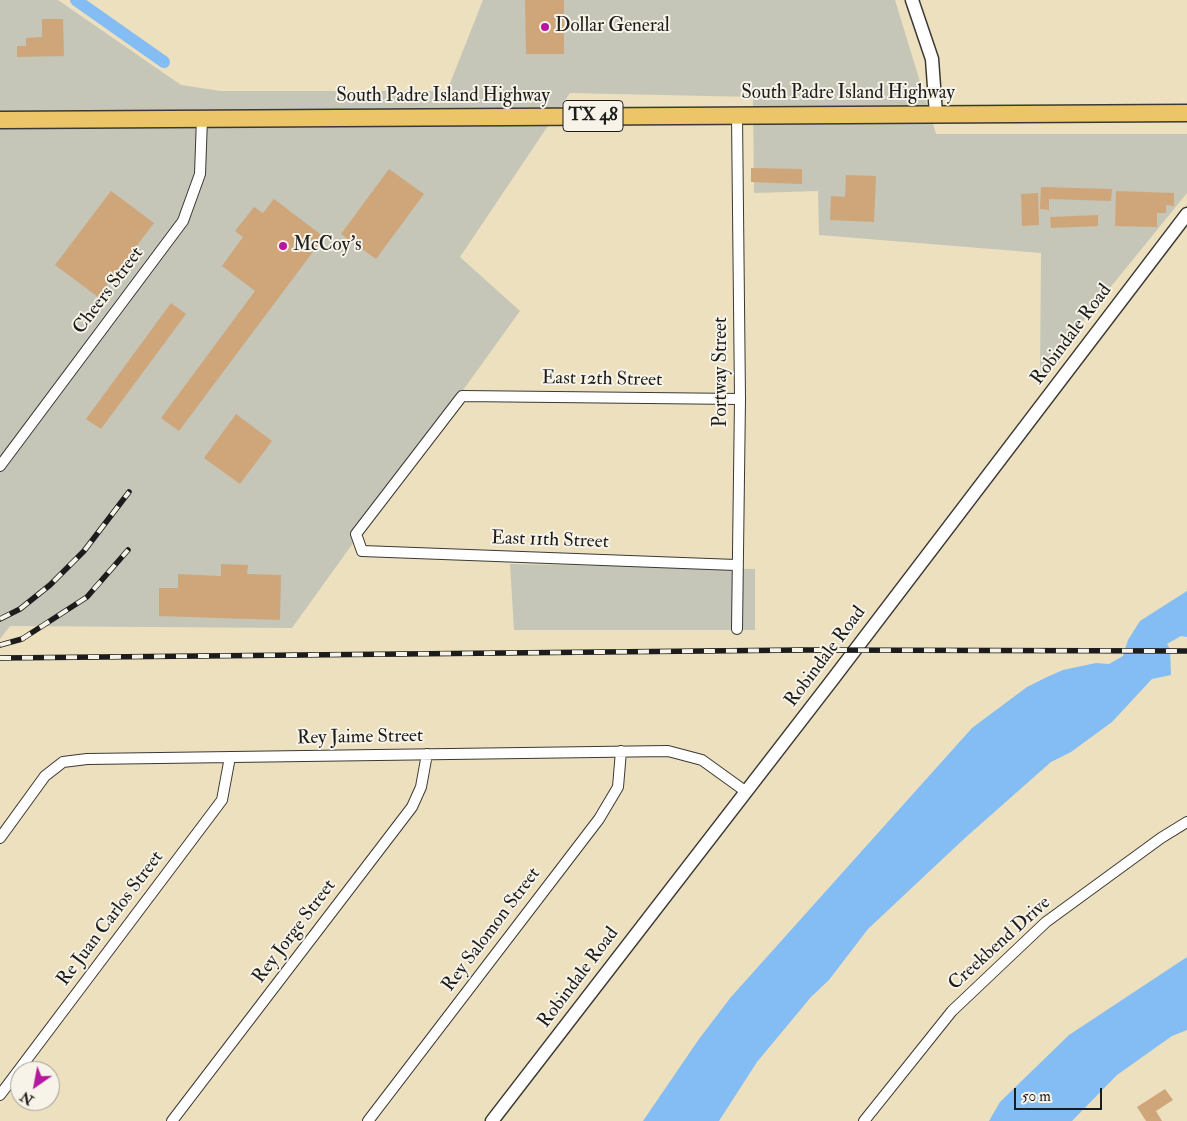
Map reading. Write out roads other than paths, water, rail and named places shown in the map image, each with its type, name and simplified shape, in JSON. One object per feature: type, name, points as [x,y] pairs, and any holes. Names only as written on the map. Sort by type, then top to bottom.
[{"type":"main road","name":"South Padre Island Highway","points":[[0,120],[1187,113]]},
{"type":"street","points":[[912,0],[932,59],[936,114]]},
{"type":"street","name":"Portway Street","points":[[736,629],[740,398],[737,115]]},
{"type":"street","name":"Cheers Street","points":[[0,466],[183,221],[200,174],[202,118]]},
{"type":"street","name":"Robindale Road","points":[[492,1121],[833,680],[1187,214]]},
{"type":"street","name":"East 12th Street","points":[[362,551],[356,534],[462,396],[740,398]]},
{"type":"street","name":"East 11th Street","points":[[362,551],[736,565]]},
{"type":"street","name":"Rey Jaime Street","points":[[0,838],[46,776],[63,762],[87,759],[668,751],[702,760],[746,791]]},
{"type":"street","name":"Rey Salomon Street","points":[[368,1121],[599,819],[618,787],[621,752]]},
{"type":"street","name":"Rey Jorge Street","points":[[172,1121],[412,807],[421,787],[427,754]]},
{"type":"street","name":"Re Juan Carlos Street","points":[[0,1095],[222,800],[230,757]]},
{"type":"street","name":"Creekbend Drive","points":[[864,1121],[952,1011],[1046,922],[1161,838],[1187,822]]},
{"type":"water","points":[[1187,591],[1187,637],[1181,636],[1167,644],[1170,649],[1171,675],[1152,679],[1112,722],[1071,752],[1051,762],[965,838],[868,929],[829,980],[811,997],[757,1062],[719,1121],[643,1121],[699,1039],[731,997],[972,728],[1027,687],[1047,677],[1063,670],[1096,663],[1109,664],[1123,656],[1128,640],[1140,621]]},
{"type":"water","points":[[1187,957],[1187,1030],[1172,1036],[1117,1075],[1072,1121],[989,1121],[1000,1102],[1069,1035]]},
{"type":"waterway","points":[[76,0],[164,62]]},
{"type":"railway","points":[[0,619],[20,609],[50,585],[84,551],[129,492]]},
{"type":"railway","points":[[0,645],[22,639],[87,597],[128,550]]},
{"type":"railway","points":[[0,658],[804,650],[1187,651]]},
{"type":"place","name":"Dollar General","points":[[545,27]]},
{"type":"place","name":"McCoy's","points":[[283,246]]}]
